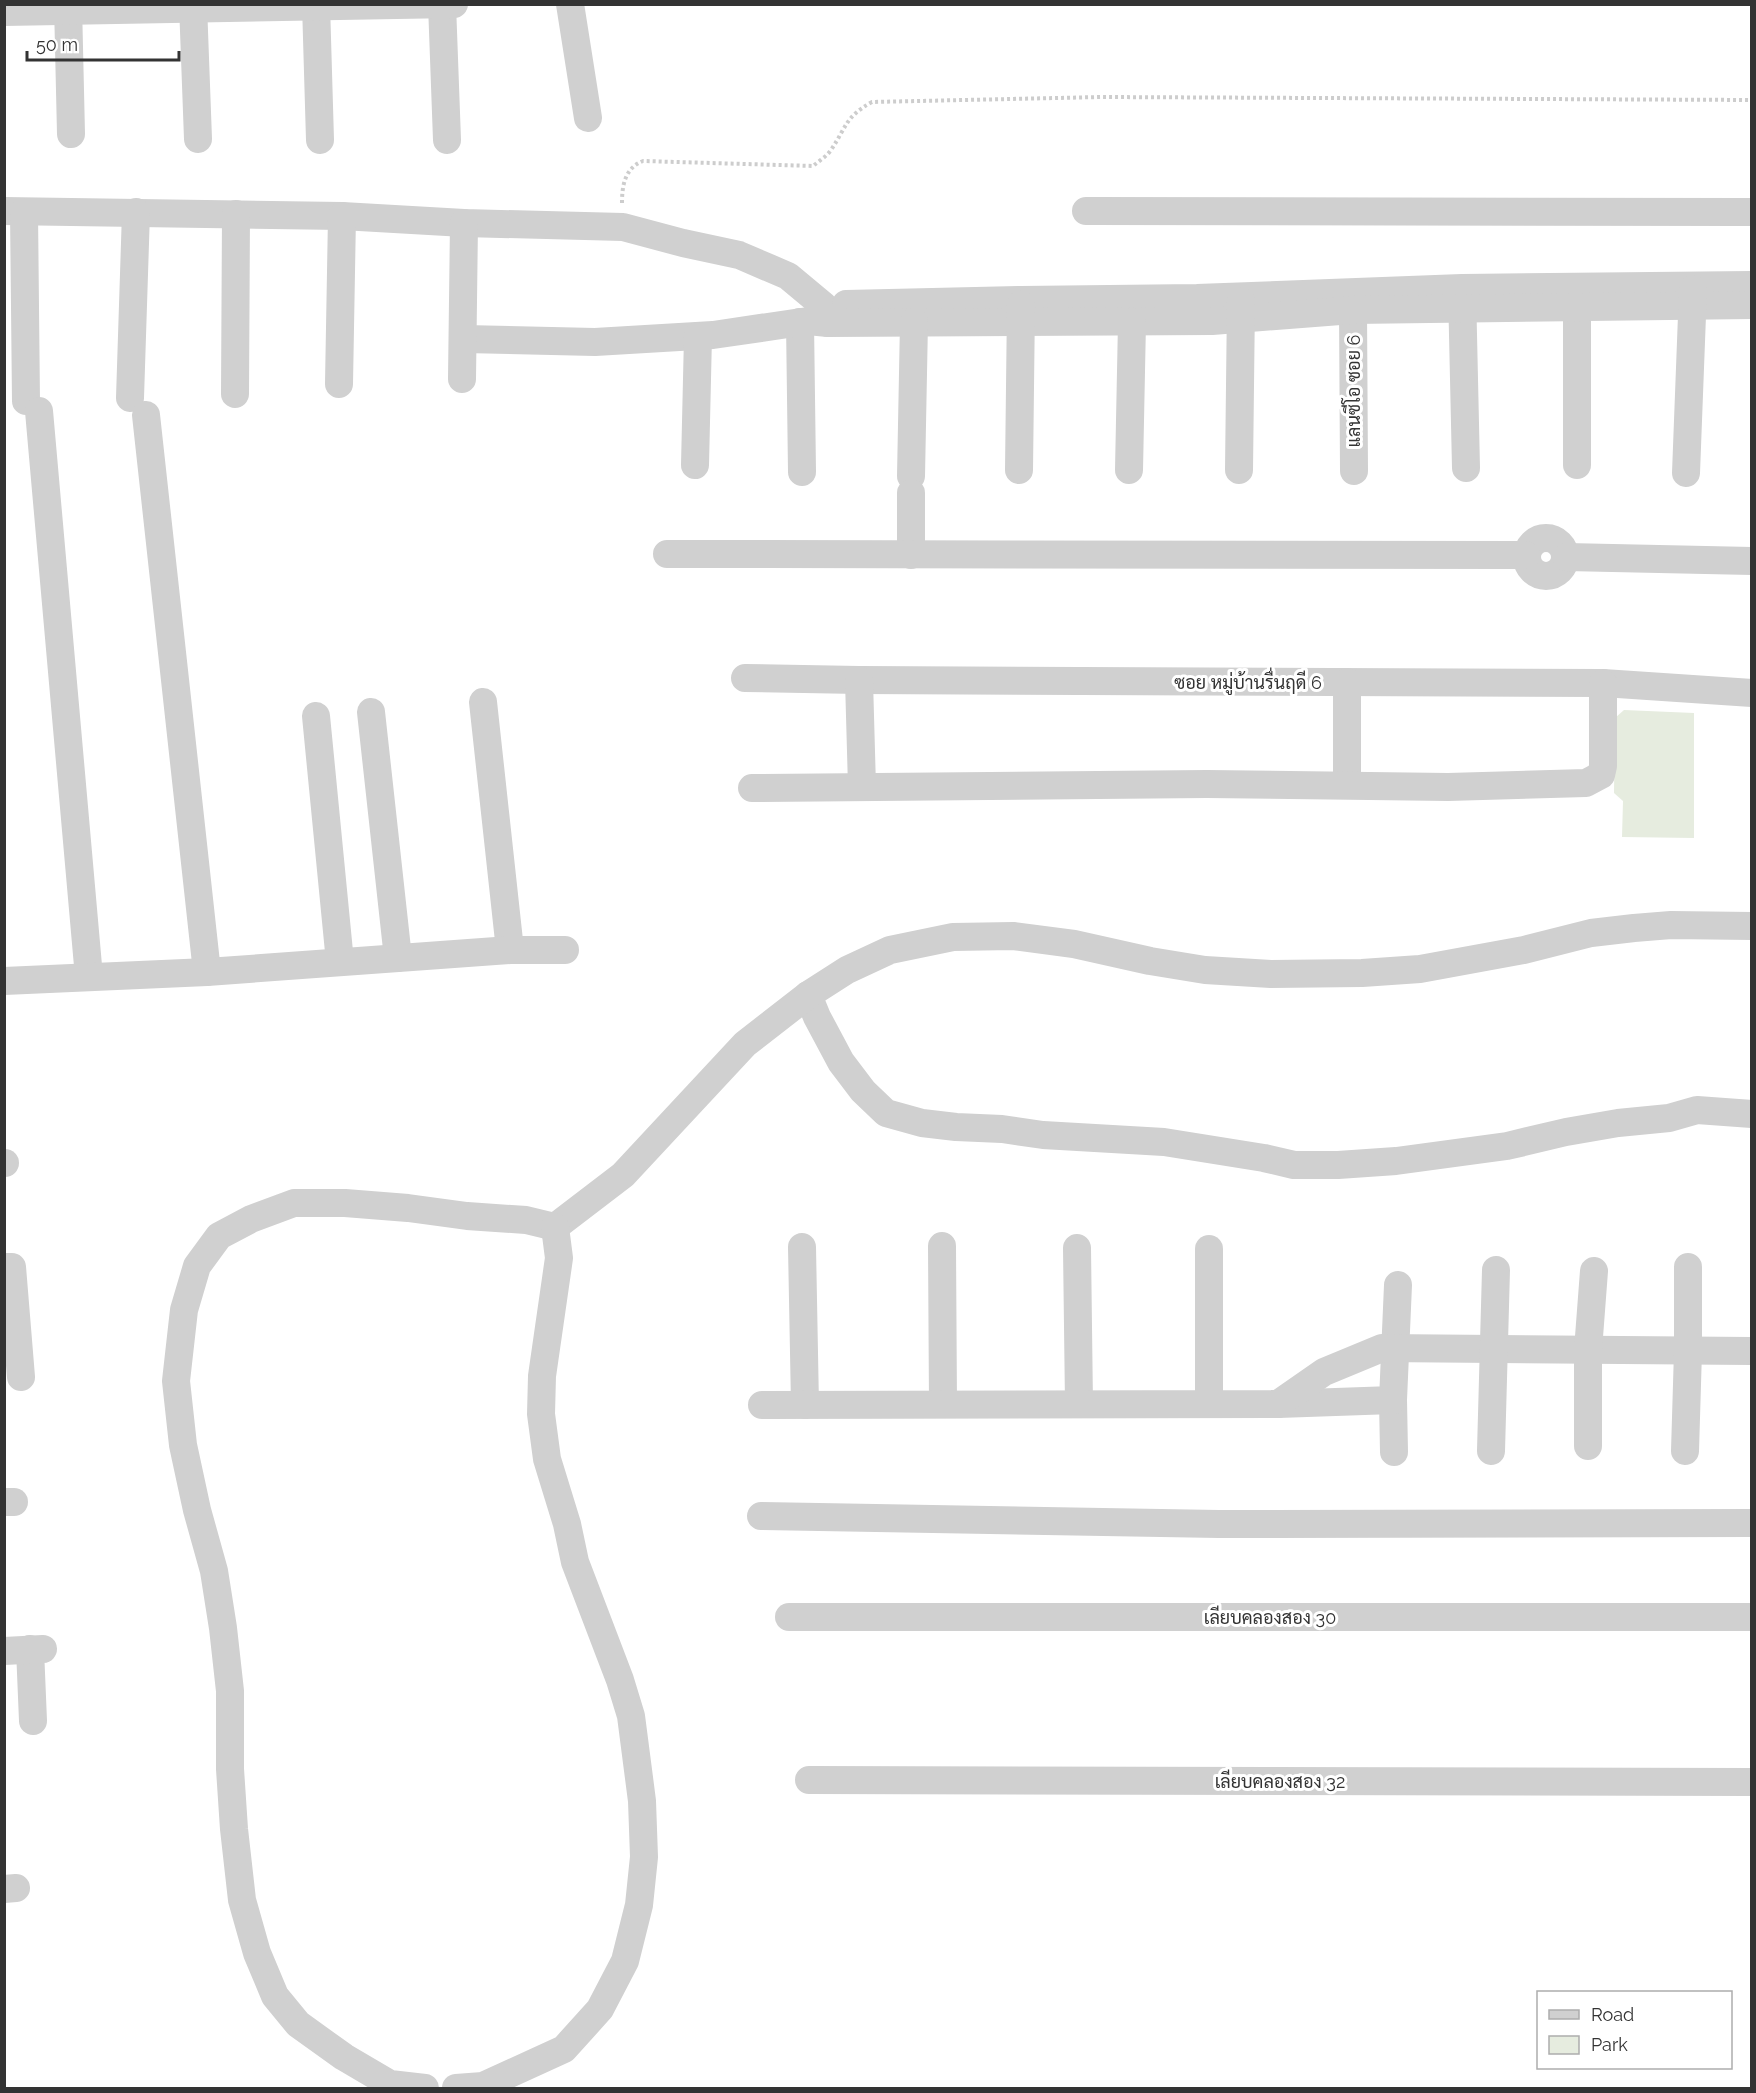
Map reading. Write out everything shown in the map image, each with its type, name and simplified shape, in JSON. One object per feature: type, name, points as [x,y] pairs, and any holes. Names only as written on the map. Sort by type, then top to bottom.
[{"type":"street","points":[[4,12],[68,8],[454,4]]},
{"type":"street","points":[[570,4],[588,118]]},
{"type":"street","points":[[442,5],[447,140]]},
{"type":"street","points":[[316,6],[320,140]]},
{"type":"street","points":[[193,7],[198,139]]},
{"type":"street","points":[[68,8],[71,134]]},
{"type":"street","points":[[1086,211],[1752,212]]},
{"type":"street","points":[[89,977],[14,212],[342,216],[464,223],[623,227],[739,255],[788,276],[815,318],[802,472]]},
{"type":"street","points":[[136,212],[138,407],[207,972]]},
{"type":"street","points":[[235,394],[236,214]]},
{"type":"street","points":[[339,384],[342,216]]},
{"type":"street","points":[[462,379],[464,223]]},
{"type":"street","points":[[815,318],[914,322],[1021,311],[1132,322],[1360,291],[1577,308],[1693,295],[1752,285]]},
{"type":"street","points":[[464,339],[595,342],[713,335],[815,318],[1021,311],[1241,308],[1315,312],[1462,299],[1693,295],[1752,305]]},
{"type":"street","points":[[1686,472],[1693,295]]},
{"type":"street","points":[[1462,299],[1466,468]]},
{"type":"street","points":[[1239,470],[1241,308]]},
{"type":"street","points":[[1577,308],[1577,465]]},
{"type":"street","name":"แลนซีโอ ซอย 6","points":[[1353,310],[1354,471]]},
{"type":"street","points":[[1019,470],[1021,311]]},
{"type":"street","points":[[911,555],[910,484],[914,322]]},
{"type":"street","points":[[1130,470],[1132,322]]},
{"type":"street","points":[[695,465],[698,336]]},
{"type":"street","points":[[668,554],[1526,555],[1535,540],[1543,537],[1559,542],[1566,557],[1752,561]]},
{"type":"street","name":"ซอย หมู่บ้านรื่นฤดี 6","points":[[745,678],[1603,683],[1752,693]]},
{"type":"street","points":[[858,680],[861,787]]},
{"type":"street","points":[[1347,682],[1347,785]]},
{"type":"street","points":[[752,788],[1195,784],[1448,787],[1586,783],[1601,775],[1603,766],[1603,683]]},
{"type":"street","points":[[483,702],[510,950]]},
{"type":"street","points":[[371,712],[398,958]]},
{"type":"street","points":[[316,716],[340,962]]},
{"type":"street","points":[[555,1227],[623,1175],[745,1044],[808,996],[847,970],[890,950],[953,937],[1013,936],[1053,941],[1205,970],[1270,974],[1329,973],[1420,969],[1524,950],[1591,933],[1634,928],[1671,925],[1752,926]]},
{"type":"street","points":[[4,981],[207,972],[510,950],[565,950]]},
{"type":"street","points":[[808,996],[841,1062],[863,1091],[886,1113],[922,1124],[1002,1129],[1043,1135],[1164,1142],[1264,1158],[1294,1166],[1338,1166],[1396,1161],[1507,1146],[1566,1132],[1618,1123],[1669,1118],[1697,1110],[1752,1114]]},
{"type":"street","points":[[425,2088],[390,2084],[344,2057],[298,2024],[275,1996],[257,1953],[242,1900],[230,1769],[230,1691],[223,1628],[214,1571],[197,1510],[183,1445],[176,1381],[184,1310],[197,1266],[219,1236],[251,1219],[294,1203],[345,1203],[408,1208],[467,1216],[526,1220],[555,1227]]},
{"type":"street","points":[[465,2088],[483,2086],[564,2049],[600,2009],[625,1961],[639,1905],[644,1857],[642,1801],[631,1716],[614,1662],[575,1562],[567,1524],[547,1459],[540,1414],[542,1376],[559,1258],[555,1227]]},
{"type":"street","points":[[942,1246],[944,1404]]},
{"type":"street","points":[[802,1247],[806,1405]]},
{"type":"street","points":[[1077,1248],[1079,1404]]},
{"type":"street","points":[[1209,1249],[1209,1404]]},
{"type":"street","points":[[4,1267],[12,1267],[21,1377]]},
{"type":"street","points":[[1685,1450],[1688,1268]]},
{"type":"street","points":[[1491,1451],[1496,1270]]},
{"type":"street","points":[[1588,1446],[1588,1350],[1594,1271]]},
{"type":"street","points":[[1394,1452],[1393,1400],[1398,1284]]},
{"type":"street","points":[[1278,1404],[1324,1372],[1382,1348],[1752,1352]]},
{"type":"street","points":[[762,1405],[1278,1404],[1393,1400]]},
{"type":"street","points":[[761,1516],[1219,1524],[1752,1523]]},
{"type":"street","name":"เลียบคลองสอง 30","points":[[789,1617],[1752,1617]]},
{"type":"street","points":[[26,1650],[33,1721]]},
{"type":"street","name":"เลียบคลองสอง 32","points":[[809,1780],[1752,1782]]},
{"type":"path","points":[[623,227],[622,190],[629,170],[635,164],[643,161],[813,166],[830,152],[846,122],[856,111],[872,102],[1102,97],[1752,100]]},
{"type":"green space","points":[[1624,710],[1694,713],[1694,838],[1622,837],[1623,801],[1614,793],[1615,718]]}]
